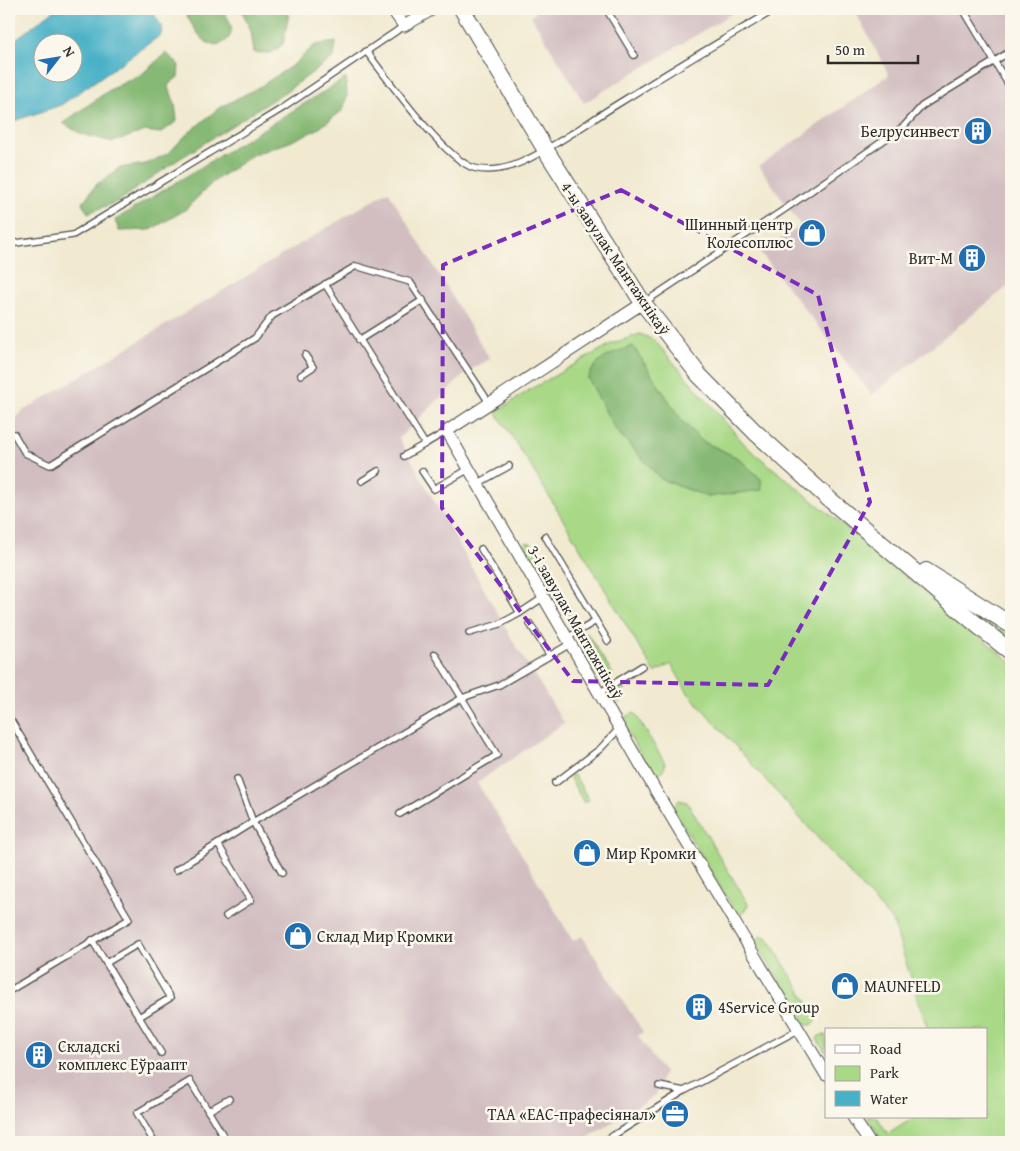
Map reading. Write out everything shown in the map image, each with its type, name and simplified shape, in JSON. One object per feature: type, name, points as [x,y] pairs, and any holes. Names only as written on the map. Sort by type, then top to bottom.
[{"type":"street","points":[[392,9],[404,26],[433,9]]},
{"type":"street","name":"4-ы завулак Мантажнікаў","points":[[462,9],[545,149],[643,303],[699,375],[755,432],[874,538]]},
{"type":"street","points":[[447,431],[643,303]]},
{"type":"street","name":"3-і завулак Мантажнікаў","points":[[447,431],[619,729],[825,1073]]},
{"type":"street","points":[[874,538],[1011,625]]},
{"type":"street","points":[[874,538],[1011,652]]},
{"type":"street","points":[[854,1118],[869,1142]]},
{"type":"lane","points":[[613,9],[608,12],[634,55]]},
{"type":"lane","points":[[366,51],[440,143],[472,167],[487,170],[507,167],[521,162],[545,149],[677,67],[776,9]]},
{"type":"lane","points":[[963,9],[1011,89]]},
{"type":"lane","points":[[9,244],[74,235],[283,108],[404,26]]},
{"type":"lane","points":[[643,303],[785,209],[880,143],[904,126],[922,106],[1011,50]]},
{"type":"lane","points":[[9,434],[14,434],[25,453],[50,466],[255,338],[272,316],[356,266],[410,282],[490,404]]},
{"type":"lane","points":[[325,284],[425,444]]},
{"type":"lane","points":[[359,340],[423,300]]},
{"type":"lane","points":[[301,375],[313,367],[305,355]]},
{"type":"lane","points":[[404,456],[447,431]]},
{"type":"lane","points":[[477,484],[509,466]]},
{"type":"lane","points":[[422,471],[434,490],[469,469]]},
{"type":"lane","points":[[362,481],[378,472]]},
{"type":"lane","points":[[545,536],[608,641]]},
{"type":"lane","points":[[481,549],[520,613]]},
{"type":"lane","points":[[469,632],[500,624],[544,597]]},
{"type":"lane","points":[[176,870],[462,698],[499,685],[550,656],[596,621]]},
{"type":"lane","points":[[530,624],[550,656]]},
{"type":"lane","points":[[400,814],[497,755],[434,654]]},
{"type":"lane","points":[[598,693],[642,666]]},
{"type":"lane","points":[[9,717],[129,919],[9,990]]},
{"type":"lane","points":[[555,783],[600,749],[619,729]]},
{"type":"lane","points":[[237,779],[253,822],[282,873]]},
{"type":"lane","points":[[218,844],[251,900],[226,916]]},
{"type":"lane","points":[[92,940],[161,1053]]},
{"type":"lane","points":[[106,963],[138,944],[170,998],[140,1016]]},
{"type":"lane","points":[[603,1142],[684,1091],[798,1030]]},
{"type":"lane","points":[[154,1142],[137,1113],[190,1081],[227,1142]]},
{"type":"lane","points":[[659,1086],[684,1091]]},
{"type":"lane","points":[[208,1111],[229,1099]]},
{"type":"highlighted area","points":[[621,190],[818,295],[870,502],[768,685],[573,681],[442,508],[443,265]]},
{"type":"shaded area","points":[[533,9],[739,9],[584,103],[531,16],[536,13]]},
{"type":"shaded area","points":[[854,9],[1011,9],[1011,284],[872,395],[760,252],[801,226],[759,166],[889,75]]},
{"type":"shaded area","points":[[388,191],[490,359],[468,371],[399,438],[513,641],[564,723],[477,783],[573,941],[582,936],[643,1032],[638,1036],[664,1073],[656,1095],[581,1142],[9,1142],[9,427],[23,411]]},
{"type":"green space","points":[[183,9],[222,9],[229,19],[230,36],[219,44],[210,44],[202,38]]},
{"type":"green space","points":[[241,9],[290,9],[283,44],[271,53],[254,53],[251,31]]},
{"type":"green space","points":[[336,42],[334,57],[291,88],[173,163],[119,201],[88,213],[82,203],[96,185],[119,168],[146,164],[169,153],[186,135],[219,108],[261,86],[293,65],[315,45]]},
{"type":"green space","points":[[166,53],[179,65],[178,77],[168,85],[175,104],[177,121],[161,133],[145,131],[113,142],[81,134],[63,123],[111,89],[142,74]]},
{"type":"green space","points":[[346,78],[347,96],[343,110],[318,129],[287,143],[252,155],[213,182],[185,210],[150,230],[119,231],[115,220]]},
{"type":"green space","points":[[640,334],[654,340],[747,447],[1011,662],[1011,1142],[883,1142],[868,1118],[878,1118],[888,1134],[913,1118],[988,1118],[988,1028],[927,1028],[893,922],[688,693],[671,664],[655,673],[529,463],[496,412],[531,389],[611,344]],"holes":[[[633,347],[682,421],[702,441],[738,458],[761,479],[708,497],[661,479],[615,429],[588,378],[591,371],[606,357]]]},
{"type":"green space","points":[[633,346],[682,421],[702,441],[738,458],[761,479],[762,490],[708,497],[661,479],[615,429],[588,378],[591,371],[606,357]]},
{"type":"green space","points":[[526,542],[531,543],[575,616],[574,620],[569,621],[524,547]]},
{"type":"green space","points":[[984,619],[1011,636],[1011,642],[983,621]]},
{"type":"green space","points":[[587,633],[612,673],[612,677],[603,683],[600,682],[580,649],[581,637]]},
{"type":"green space","points":[[617,686],[625,694],[617,702],[609,694]]},
{"type":"green space","points":[[634,713],[665,763],[660,773],[652,772],[622,723],[625,717]]},
{"type":"green space","points":[[571,775],[574,775],[589,800],[584,803],[570,778]]},
{"type":"green space","points":[[679,800],[687,802],[748,904],[747,908],[740,914],[736,913],[674,810],[674,805]]},
{"type":"green space","points":[[761,936],[767,937],[817,1017],[812,1025],[806,1025],[756,943]]},
{"type":"green space","points":[[825,1035],[825,1051],[817,1039],[819,1036]]},
{"type":"water","points":[[56,9],[151,9],[162,27],[161,35],[61,105],[9,121],[9,44]]},
{"type":"place","name":"Белрусинвест","points":[[978,131]]},
{"type":"place","name":"Шинный центр Колесоплюс","points":[[812,233]]},
{"type":"place","name":"Вит-М","points":[[972,258]]},
{"type":"place","name":"Мир Кромки","points":[[587,853]]},
{"type":"place","name":"Склад Мир Кромки","points":[[298,936]]},
{"type":"place","name":"MAUNFELD","points":[[845,986]]},
{"type":"place","name":"4Service Group","points":[[699,1007]]},
{"type":"place","name":"Складскі комплекс Еўраапт","points":[[39,1055]]},
{"type":"place","name":"ТАА «ЕАС-прафесіянал»","points":[[675,1114]]}]
